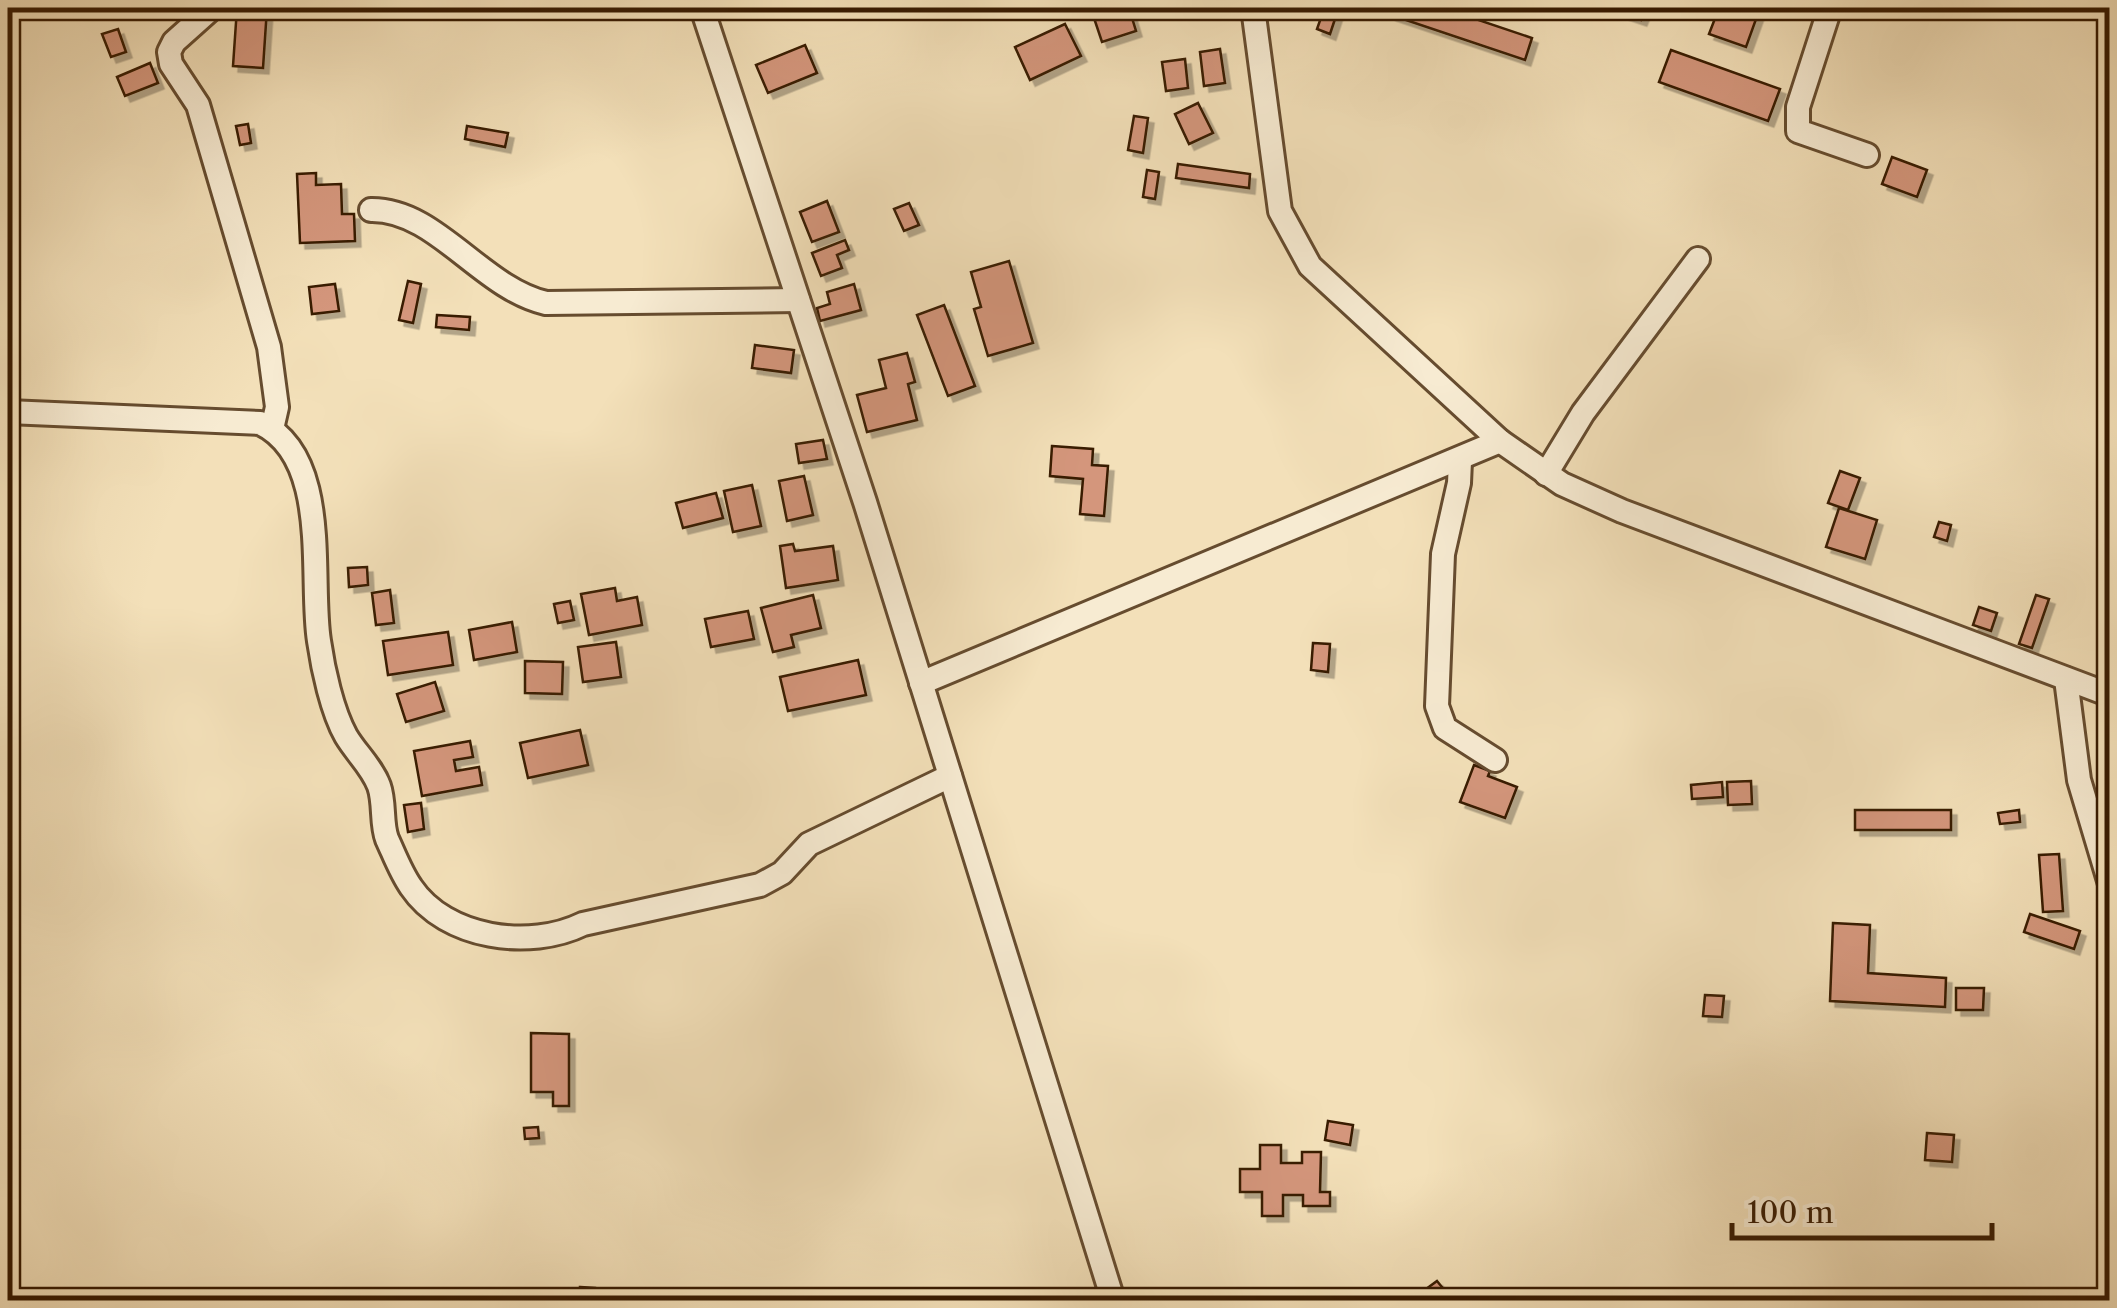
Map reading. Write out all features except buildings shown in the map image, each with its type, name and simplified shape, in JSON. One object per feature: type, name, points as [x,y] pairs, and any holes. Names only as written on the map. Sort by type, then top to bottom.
[{"type":"street","points":[[212,8],[174,42],[169,52],[171,64],[198,105],[269,348],[277,407],[272,429]]},
{"type":"street","points":[[702,8],[921,683],[1113,1300]]},
{"type":"street","points":[[1253,8],[1280,211],[1294,244],[1321,277],[1500,441],[1546,474],[1668,530],[2110,695]]},
{"type":"street","points":[[1830,8],[1798,107],[1798,131],[1867,155]]},
{"type":"street","points":[[371,210],[388,210],[416,221],[493,280],[523,298],[546,304],[798,300]]},
{"type":"street","points":[[1546,474],[1583,412],[1698,259]]},
{"type":"street","points":[[8,412],[260,424],[272,429],[298,466],[310,510],[316,542],[318,639],[346,734],[380,789],[385,834],[412,889],[466,928],[523,940],[556,938],[583,924],[760,884],[782,873],[809,844],[950,776]]},
{"type":"street","points":[[921,683],[1460,461],[1500,441]]},
{"type":"street","points":[[1460,461],[1460,483],[1443,554],[1437,706],[1446,728],[1496,760]]},
{"type":"street","points":[[2066,679],[2078,780],[2110,884]]}]
